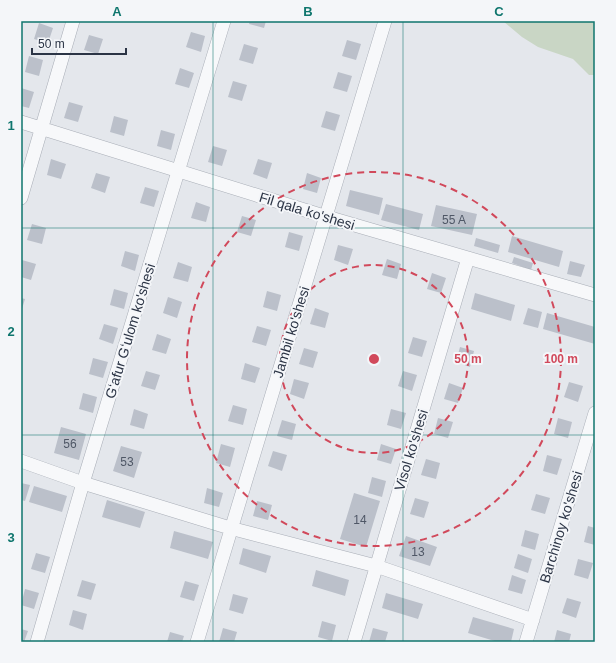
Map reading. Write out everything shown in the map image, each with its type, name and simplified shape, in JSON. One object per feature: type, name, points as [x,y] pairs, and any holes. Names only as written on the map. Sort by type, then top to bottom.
[{"type":"street","points":[[21,198],[43,129],[73,21]]},
{"type":"street","name":"Gʻafur Gʻulom ko'shesi","points":[[37,642],[83,483],[224,21]]},
{"type":"street","name":"Jambil ko'shesi","points":[[197,642],[230,528],[327,217],[385,21]]},
{"type":"street","name":"Fil qala ko'shesi","points":[[21,122],[327,217],[595,295]]},
{"type":"street","name":"Visol ko'shesi","points":[[354,642],[468,258]]},
{"type":"street","name":"Barchinoy ko'shesi","points":[[526,642],[595,413]]},
{"type":"street","points":[[21,461],[83,483],[230,528],[376,566],[533,620]]},
{"type":"green space","points":[[503,21],[595,21],[595,75],[589,75],[573,59],[538,47],[522,37]]},
{"type":"building","points":[[250,21],[266,21],[264,28],[249,24]]},
{"type":"building","points":[[39,23],[53,28],[48,43],[34,39]]},
{"type":"building","points":[[191,32],[205,36],[201,52],[186,47]]},
{"type":"building","points":[[89,35],[103,39],[98,54],[84,50]]},
{"type":"building","points":[[347,40],[361,44],[356,60],[342,56]]},
{"type":"building","points":[[244,44],[258,48],[253,64],[239,60]]},
{"type":"building","points":[[29,56],[43,60],[39,76],[25,72]]},
{"type":"building","points":[[180,68],[194,73],[189,88],[175,84]]},
{"type":"building","points":[[338,72],[352,76],[347,92],[333,88]]},
{"type":"building","points":[[233,81],[247,85],[242,101],[228,97]]},
{"type":"building","points":[[21,88],[34,92],[29,108],[21,106]]},
{"type":"building","points":[[69,102],[83,106],[78,122],[64,118]]},
{"type":"building","points":[[326,111],[340,115],[335,131],[321,127]]},
{"type":"building","points":[[114,116],[128,120],[124,136],[110,132]]},
{"type":"building","points":[[161,130],[175,134],[171,150],[157,146]]},
{"type":"building","points":[[213,146],[227,150],[222,166],[208,162]]},
{"type":"building","points":[[51,159],[66,164],[61,179],[47,175]]},
{"type":"building","points":[[258,159],[272,163],[267,179],[253,174]]},
{"type":"building","points":[[96,173],[110,177],[105,193],[91,188]]},
{"type":"building","points":[[307,173],[321,178],[317,193],[303,189]]},
{"type":"building","points":[[145,187],[159,191],[154,207],[140,203]]},
{"type":"building","points":[[350,190],[383,198],[379,215],[346,206]]},
{"type":"building","points":[[196,202],[210,207],[206,222],[191,218]]},
{"type":"building","points":[[386,204],[423,214],[419,230],[381,220]]},
{"type":"building","points":[[436,205],[477,214],[472,235],[431,226]]},
{"type":"building","points":[[242,216],[256,220],[251,236],[237,232]]},
{"type":"building","points":[[32,224],[46,228],[42,244],[27,240]]},
{"type":"building","points":[[289,232],[303,236],[299,251],[285,247]]},
{"type":"building","points":[[512,236],[563,251],[559,267],[508,252]]},
{"type":"building","points":[[476,238],[500,245],[498,253],[474,246]]},
{"type":"building","points":[[338,245],[353,249],[348,265],[334,260]]},
{"type":"building","points":[[125,251],[139,255],[135,271],[121,266]]},
{"type":"building","points":[[514,257],[533,263],[531,270],[512,263]]},
{"type":"building","points":[[387,259],[401,264],[397,279],[382,275]]},
{"type":"building","points":[[22,260],[36,264],[31,280],[21,277]]},
{"type":"building","points":[[570,261],[585,265],[581,277],[567,274]]},
{"type":"building","points":[[178,262],[192,267],[188,282],[173,278]]},
{"type":"building","points":[[432,273],[446,278],[441,293],[427,289]]},
{"type":"building","points":[[114,289],[128,293],[124,309],[110,305]]},
{"type":"building","points":[[267,291],[281,295],[277,311],[263,307]]},
{"type":"building","points":[[475,293],[515,305],[511,321],[471,309]]},
{"type":"building","points":[[168,297],[182,302],[177,318],[163,313]]},
{"type":"building","points":[[21,298],[25,299],[21,312]]},
{"type":"building","points":[[315,308],[329,313],[325,328],[310,324]]},
{"type":"building","points":[[528,308],[542,312],[538,328],[523,324]]},
{"type":"building","points":[[547,313],[595,327],[595,344],[543,329]]},
{"type":"building","points":[[104,324],[118,328],[113,344],[99,339]]},
{"type":"building","points":[[257,326],[271,330],[266,346],[252,342]]},
{"type":"building","points":[[157,334],[171,339],[166,354],[152,350]]},
{"type":"building","points":[[413,337],[427,341],[422,357],[408,353]]},
{"type":"building","points":[[460,347],[474,351],[470,367],[456,362]]},
{"type":"building","points":[[304,348],[318,352],[313,368],[299,364]]},
{"type":"building","points":[[93,358],[108,362],[103,378],[89,374]]},
{"type":"building","points":[[245,363],[260,368],[255,383],[241,379]]},
{"type":"building","points":[[146,371],[160,375],[155,390],[141,386]]},
{"type":"building","points":[[403,371],[417,375],[412,391],[398,386]]},
{"type":"building","points":[[294,379],[309,383],[304,399],[290,394]]},
{"type":"building","points":[[569,382],[583,386],[578,402],[564,397]]},
{"type":"building","points":[[449,383],[463,388],[458,403],[444,399]]},
{"type":"building","points":[[83,393],[97,397],[93,413],[79,409]]},
{"type":"building","points":[[233,405],[247,409],[243,425],[228,421]]},
{"type":"building","points":[[134,409],[148,414],[144,429],[130,425]]},
{"type":"building","points":[[391,409],[406,413],[401,429],[387,425]]},
{"type":"building","points":[[438,418],[453,422],[448,438],[434,434]]},
{"type":"building","points":[[558,418],[572,422],[568,438],[554,434]]},
{"type":"building","points":[[282,420],[296,424],[292,440],[277,436]]},
{"type":"building","points":[[61,427],[86,434],[79,460],[54,453]]},
{"type":"building","points":[[221,444],[235,448],[230,467],[216,463]]},
{"type":"building","points":[[381,444],[396,449],[391,464],[377,460]]},
{"type":"building","points":[[121,446],[142,452],[134,478],[113,471]]},
{"type":"building","points":[[273,451],[287,455],[282,471],[268,466]]},
{"type":"building","points":[[547,455],[562,459],[557,475],[543,471]]},
{"type":"building","points":[[426,459],[440,463],[436,479],[421,475]]},
{"type":"building","points":[[372,477],[386,481],[382,497],[368,493]]},
{"type":"building","points":[[21,483],[30,485],[25,501],[21,500]]},
{"type":"building","points":[[34,486],[67,496],[62,512],[29,502]]},
{"type":"building","points":[[207,488],[223,493],[219,507],[204,503]]},
{"type":"building","points":[[354,493],[380,501],[366,547],[340,539]]},
{"type":"building","points":[[536,494],[550,498],[545,514],[531,510]]},
{"type":"building","points":[[415,498],[429,502],[424,518],[410,514]]},
{"type":"building","points":[[107,500],[145,512],[140,528],[102,517]]},
{"type":"building","points":[[257,501],[272,505],[268,520],[253,516]]},
{"type":"building","points":[[588,526],[595,528],[595,545],[584,542]]},
{"type":"building","points":[[525,530],[539,534],[535,550],[521,546]]},
{"type":"building","points":[[174,531],[213,542],[208,559],[170,548]]},
{"type":"building","points":[[406,536],[437,547],[430,566],[399,556]]},
{"type":"building","points":[[243,548],[271,556],[266,573],[239,564]]},
{"type":"building","points":[[36,553],[50,557],[45,573],[31,569]]},
{"type":"building","points":[[518,554],[532,559],[528,573],[514,568]]},
{"type":"building","points":[[578,559],[593,563],[588,579],[574,575]]},
{"type":"building","points":[[316,570],[349,580],[345,596],[312,586]]},
{"type":"building","points":[[512,575],[526,580],[522,594],[508,590]]},
{"type":"building","points":[[82,580],[96,584],[91,600],[77,596]]},
{"type":"building","points":[[185,581],[199,585],[194,601],[180,597]]},
{"type":"building","points":[[25,589],[39,593],[34,609],[21,605]]},
{"type":"building","points":[[386,593],[423,604],[418,619],[382,608]]},
{"type":"building","points":[[233,594],[248,598],[243,614],[229,610]]},
{"type":"building","points":[[567,598],[581,602],[576,618],[562,613]]},
{"type":"building","points":[[73,610],[87,614],[83,630],[69,625]]},
{"type":"building","points":[[473,617],[514,629],[511,642],[498,642],[468,633]]},
{"type":"building","points":[[322,621],[336,625],[332,641],[318,637]]},
{"type":"building","points":[[223,628],[237,632],[234,642],[219,642]]},
{"type":"building","points":[[373,628],[388,632],[385,642],[369,642]]},
{"type":"building","points":[[21,629],[28,631],[24,642],[21,642]]},
{"type":"building","points":[[557,630],[571,634],[569,642],[554,642]]},
{"type":"building","points":[[170,632],[184,636],[182,642],[167,642]]}]
